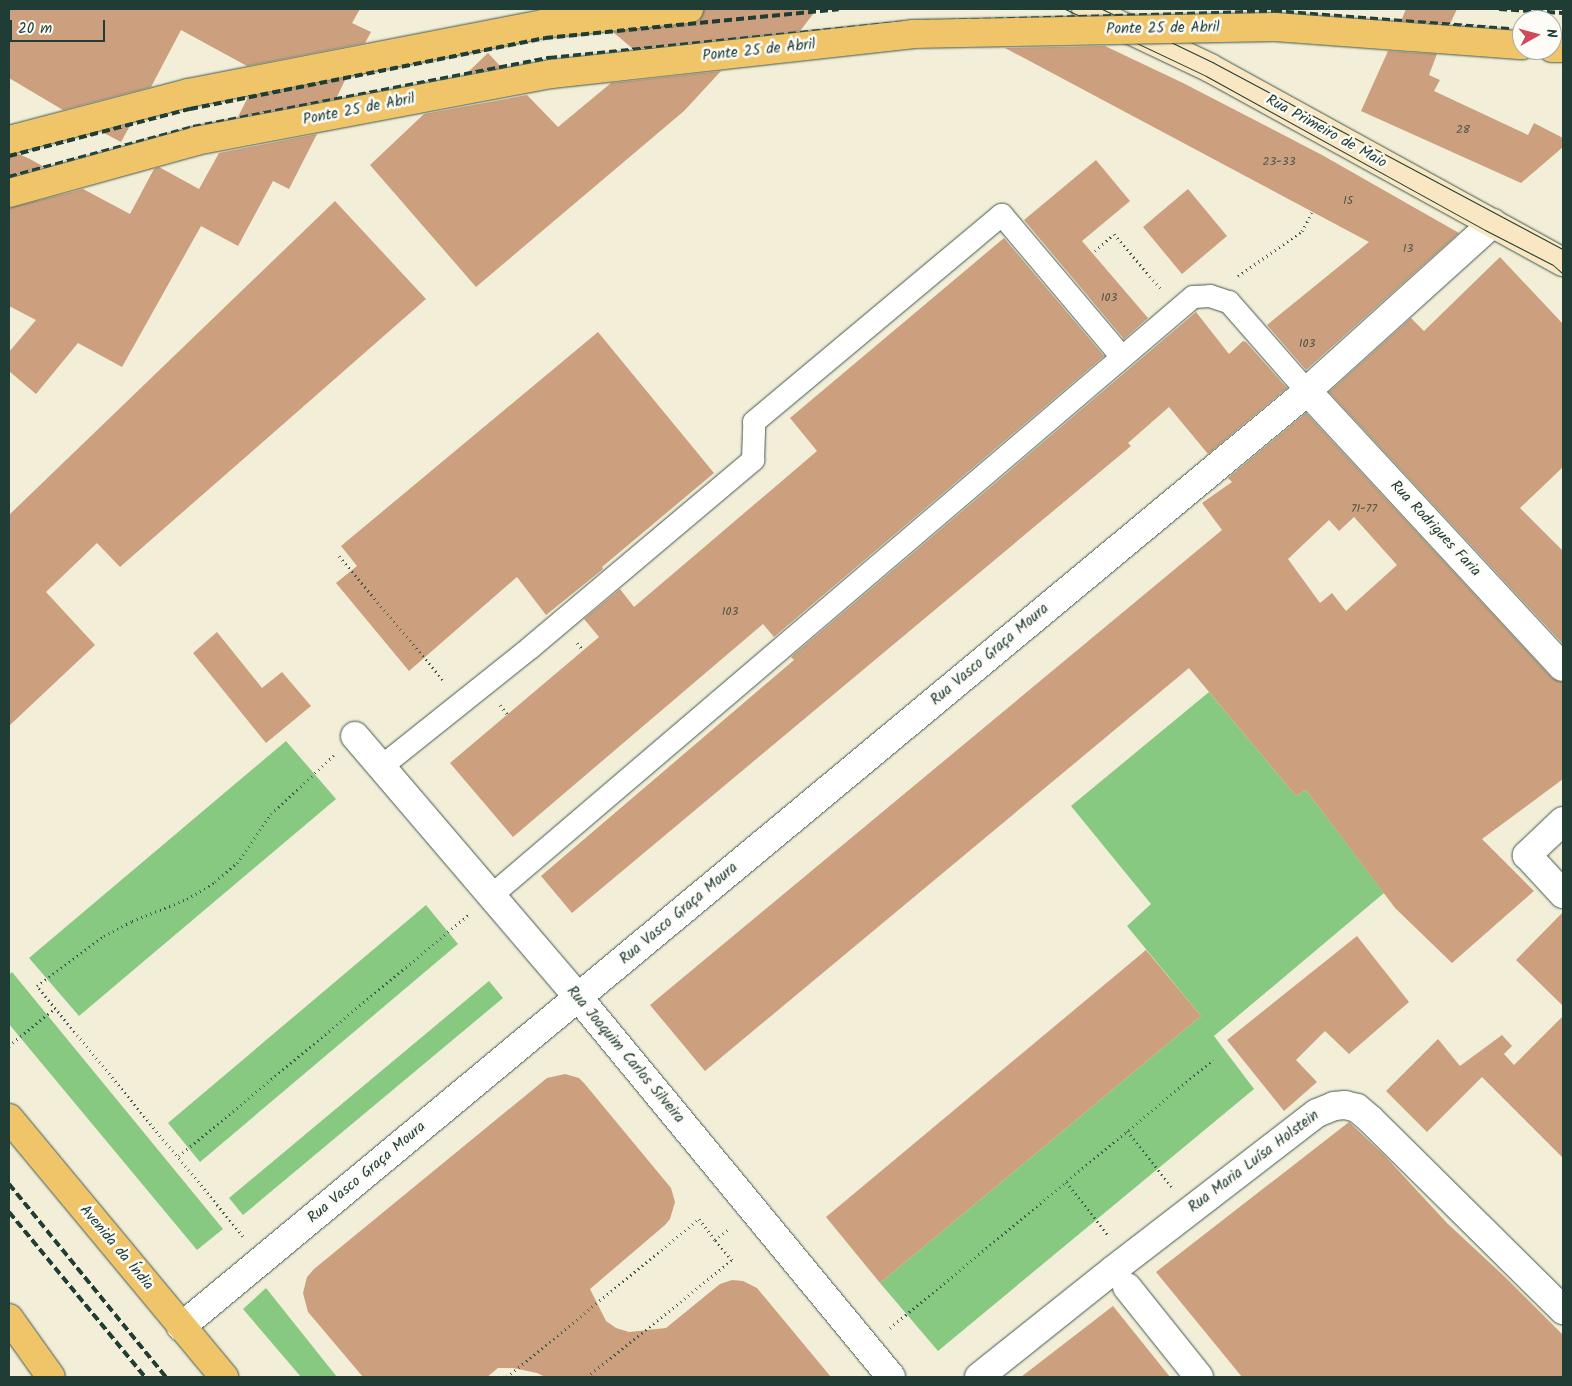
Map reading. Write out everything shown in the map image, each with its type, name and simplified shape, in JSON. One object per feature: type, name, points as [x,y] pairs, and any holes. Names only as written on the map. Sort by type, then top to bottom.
[{"type":"main road","points":[[9,140],[188,93],[543,24],[689,9]]},
{"type":"main road","name":"Rua Primeiro de Maio","points":[[1086,9],[1210,68],[1563,262]]},
{"type":"main road","name":"Ponte 25 de Abril","points":[[9,193],[196,141],[552,74],[912,34],[1275,27],[1512,44]]},
{"type":"main road","name":"Avenida da Índia","points":[[9,1118],[224,1377]]},
{"type":"main road","points":[[9,1318],[51,1377]]},
{"type":"street","points":[[381,767],[462,703],[753,460],[754,422],[1002,214],[1122,357]]},
{"type":"street","points":[[490,896],[1193,297],[1210,296],[1222,299],[1235,308],[1307,391],[1493,223]]},
{"type":"street","name":"Rua Vasco Graça Moura","points":[[181,1327],[1307,391]]},
{"type":"street","name":"Rua Rodrigues Faria","points":[[1307,391],[1563,667]]},
{"type":"street","name":"Rua Joaquim Carlos Silveira","points":[[355,736],[578,997],[890,1377]]},
{"type":"street","points":[[1563,821],[1527,855],[1563,894]]},
{"type":"street","name":"Rua Maria Luísa Holstein","points":[[979,1377],[1127,1259],[1317,1113],[1345,1105],[1357,1108],[1370,1119],[1563,1310]]},
{"type":"street","points":[[1127,1287],[1199,1377]]},
{"type":"path","points":[[1210,296],[1302,231],[1312,212]]},
{"type":"path","points":[[1094,251],[1114,234],[1178,310]]},
{"type":"path","points":[[339,556],[462,703]]},
{"type":"path","points":[[262,1260],[179,1156],[37,986],[104,936],[132,921],[187,900],[215,882],[238,862],[271,814],[355,736]]},
{"type":"path","points":[[179,1156],[490,896]]},
{"type":"path","points":[[9,1046],[55,1008]]},
{"type":"path","points":[[866,1347],[1214,1060]]},
{"type":"path","points":[[1127,1131],[1190,1210]]},
{"type":"path","points":[[1066,1182],[1127,1259]]},
{"type":"path","points":[[715,1240],[752,1209]]},
{"type":"path","points":[[507,1377],[699,1219],[732,1260],[587,1377]]},
{"type":"green space","points":[[1209,692],[1296,796],[1306,790],[1384,893],[1214,1036],[1254,1089],[938,1351],[880,1283],[1201,1016],[1127,926],[1151,904],[1071,806]]},
{"type":"green space","points":[[286,741],[336,799],[79,1016],[29,958]]},
{"type":"green space","points":[[426,905],[458,944],[200,1162],[168,1123]]},
{"type":"green space","points":[[12,972],[223,1229],[197,1250],[9,1024],[9,975]]},
{"type":"green space","points":[[489,981],[503,998],[243,1215],[229,1198]]},
{"type":"green space","points":[[266,1288],[337,1377],[301,1377],[243,1309]]},
{"type":"building","points":[[9,9],[360,9],[352,23],[371,32],[365,43],[247,66],[181,30],[151,87],[63,110],[9,78]]},
{"type":"building","points":[[704,9],[817,9],[800,31],[633,49],[613,32],[691,24],[699,21]]},
{"type":"building","points":[[1406,9],[1457,9],[1450,24],[1401,21]]},
{"type":"building","points":[[1105,46],[1183,83],[1322,155],[1459,233],[1306,370],[1267,325],[1369,242],[1005,48]]},
{"type":"building","points":[[1388,51],[1437,54],[1429,75],[1440,80],[1434,91],[1528,135],[1534,123],[1563,138],[1563,147],[1521,183],[1361,111]]},
{"type":"building","points":[[488,53],[502,68],[466,74]]},
{"type":"building","points":[[721,71],[684,111],[476,287],[370,165],[424,114],[527,95],[558,127],[611,83]]},
{"type":"building","points":[[346,78],[336,99],[238,117],[248,97]]},
{"type":"building","points":[[131,124],[121,142],[102,132]]},
{"type":"building","points":[[317,134],[289,189],[273,181],[238,246],[201,226],[122,367],[78,343],[36,394],[9,371],[9,352],[36,320],[9,306],[9,208],[83,189],[130,214],[154,169],[159,167],[199,189],[219,153]]},
{"type":"building","points":[[19,154],[44,167],[9,177],[9,155]]},
{"type":"building","points":[[1096,160],[1130,201],[1082,241],[1148,318],[1124,339],[1024,220]]},
{"type":"building","points":[[1188,189],[1227,236],[1182,274],[1143,227]]},
{"type":"building","points":[[335,201],[426,299],[120,567],[97,543],[46,592],[95,645],[9,726],[9,515]]},
{"type":"building","points":[[1004,238],[1104,356],[774,637],[763,624],[513,837],[450,763],[599,637],[584,619],[620,589],[634,607],[817,451],[790,418]]},
{"type":"building","points":[[1500,257],[1563,324],[1563,467],[1520,508],[1563,551],[1563,644],[1329,392],[1411,318],[1424,331]]},
{"type":"building","points":[[1196,312],[1229,354],[1243,341],[1246,342],[1287,388],[1208,454],[1169,407],[1128,443],[1131,446],[572,913],[541,876],[794,660],[791,657]]},
{"type":"building","points":[[598,332],[714,473],[602,567],[603,569],[546,615],[517,577],[409,671],[336,583],[357,566],[341,546]]},
{"type":"building","points":[[1306,413],[1552,678],[1563,682],[1563,779],[1482,839],[1534,891],[1452,963],[1395,908],[1306,790],[1296,796],[1189,668],[705,1071],[650,1005],[1222,530],[1202,503],[1232,482],[1228,478]],"holes":[[[1354,517],[1397,565],[1346,611],[1332,593],[1320,603],[1288,559],[1329,520],[1339,531]]]},
{"type":"building","points":[[217,632],[262,688],[282,672],[311,706],[266,743],[193,653]]},
{"type":"building","points":[[1563,912],[1563,1006],[1516,960]]},
{"type":"building","points":[[1357,936],[1409,1002],[1349,1054],[1325,1031],[1296,1060],[1317,1082],[1284,1111],[1227,1040]]},
{"type":"building","points":[[1146,950],[1201,1016],[880,1283],[826,1217]]},
{"type":"building","points":[[1563,1016],[1563,1158],[1482,1077],[1427,1132],[1386,1091],[1438,1039],[1460,1066],[1502,1035],[1512,1046],[1504,1054],[1514,1065]]},
{"type":"building","points":[[565,1074],[579,1078],[584,1083],[671,1188],[675,1202],[670,1219],[665,1225],[590,1289],[606,1321],[616,1328],[629,1332],[666,1328],[720,1284],[732,1280],[743,1281],[757,1288],[831,1377],[545,1377],[537,1373],[513,1368],[498,1368],[487,1377],[363,1377],[308,1312],[303,1293],[307,1277],[314,1269],[547,1078]]},
{"type":"building","points":[[1349,1122],[1384,1155],[1447,1223],[1563,1335],[1563,1377],[1242,1377],[1156,1272]]},
{"type":"building","points":[[1113,1306],[1170,1377],[1021,1377]]},
{"type":"tram line","points":[[1065,9],[1206,76],[1485,230],[1553,265],[1563,274]]},
{"type":"tram line","points":[[1102,9],[1214,63],[1563,249]]},
{"type":"railway","points":[[9,156],[190,109],[545,38],[839,9]]},
{"type":"railway","points":[[1499,9],[1563,13]]},
{"type":"railway","points":[[9,177],[193,127],[549,58],[911,22],[1274,11],[1512,29]]},
{"type":"railway","points":[[9,1184],[166,1377]]},
{"type":"railway","points":[[9,1212],[145,1377]]}]
